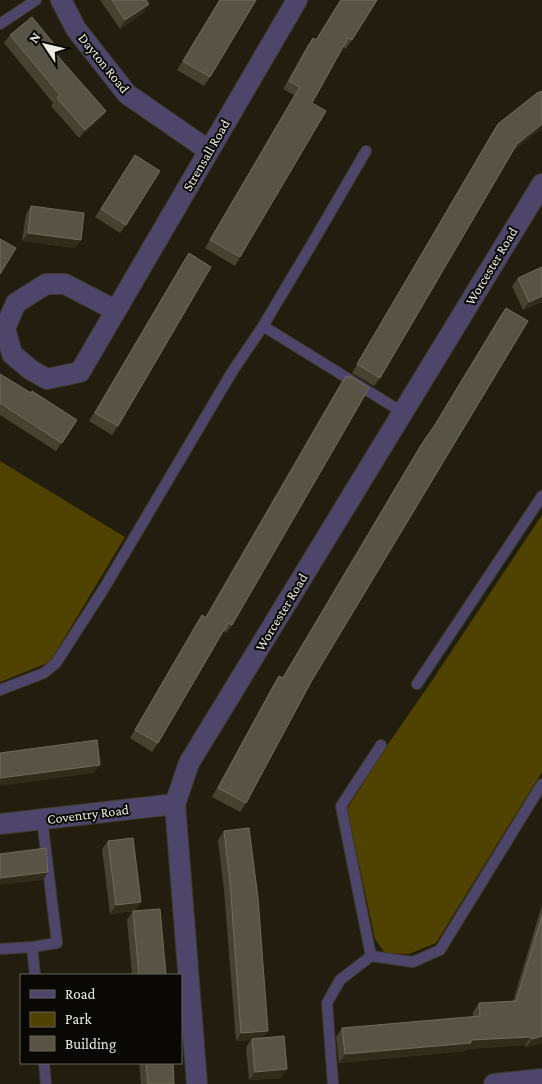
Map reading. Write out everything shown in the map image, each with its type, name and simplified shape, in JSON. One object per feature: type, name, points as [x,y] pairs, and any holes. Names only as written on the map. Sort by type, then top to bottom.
[{"type":"street","name":"Dayton Road","points":[[61,0],[76,28],[127,94],[208,150]]},
{"type":"street","name":"Strensall Road","points":[[115,310],[65,284],[46,284],[16,303],[5,328],[12,354],[31,370],[47,380],[80,372],[297,0]]},
{"type":"street","name":"Worcester Road","points":[[198,1084],[175,804],[189,763],[542,184]]},
{"type":"street","name":"Coventry Road","points":[[0,824],[175,804]]},
{"type":"street","points":[[494,1084],[542,1079]]},
{"type":"lane","points":[[0,24],[36,0]]},
{"type":"lane","points":[[0,690],[44,673],[56,663],[103,590],[232,372],[263,326],[314,242],[366,151]]},
{"type":"lane","points":[[263,326],[402,412]]},
{"type":"lane","points":[[417,684],[542,496]]},
{"type":"lane","points":[[371,956],[341,806],[381,744]]},
{"type":"lane","points":[[333,1084],[327,1003],[340,980],[371,956],[413,962],[440,950],[542,784]]},
{"type":"lane","points":[[0,949],[57,943],[42,819]]},
{"type":"lane","points":[[32,947],[34,974]]},
{"type":"lane","points":[[44,1064],[46,1084]]},
{"type":"green space","points":[[0,461],[125,537],[50,662],[0,682]]},
{"type":"green space","points":[[542,515],[542,772],[436,943],[409,954],[385,953],[375,939],[347,809],[386,747]]},
{"type":"building","points":[[112,0],[146,0],[149,4],[125,20]]},
{"type":"building","points":[[220,0],[256,0],[210,77],[183,61]]},
{"type":"building","points":[[341,0],[377,0],[352,40],[348,38],[312,103],[326,111],[240,257],[210,240],[300,87],[289,81],[313,38],[316,40]]},
{"type":"building","points":[[32,17],[59,50],[55,53],[106,111],[85,130],[57,98],[60,95],[10,35]]},
{"type":"building","points":[[542,91],[542,124],[517,144],[380,378],[357,364],[498,124]]},
{"type":"building","points":[[135,155],[160,171],[126,225],[101,209]]},
{"type":"building","points":[[31,206],[84,213],[81,240],[28,233]]},
{"type":"building","points":[[0,239],[16,248],[0,274]]},
{"type":"building","points":[[189,253],[211,267],[118,426],[95,413]]},
{"type":"building","points":[[542,267],[542,296],[529,302],[518,278]]},
{"type":"building","points":[[506,308],[528,321],[311,682],[246,803],[218,788],[279,676],[283,678],[425,439]]},
{"type":"building","points":[[0,374],[31,393],[32,391],[77,420],[62,443],[0,403]]},
{"type":"building","points":[[346,376],[349,378],[350,376],[369,388],[232,625],[228,623],[158,743],[135,730],[202,615],[206,618]]},
{"type":"building","points":[[97,740],[100,765],[0,778],[0,753]]},
{"type":"building","points":[[249,828],[258,898],[268,1031],[241,1033],[230,882],[224,831]]},
{"type":"building","points":[[133,838],[141,902],[116,905],[108,841]]},
{"type":"building","points":[[46,848],[48,872],[0,878],[0,854]]},
{"type":"building","points":[[160,909],[166,974],[139,974],[133,911]]},
{"type":"building","points":[[542,916],[542,1036],[532,1039],[531,1037],[471,1040],[471,1043],[345,1054],[342,1028],[480,1016],[479,1003],[516,1001]]},
{"type":"building","points":[[284,1036],[287,1069],[255,1072],[252,1039]]},
{"type":"building","points":[[146,1064],[173,1064],[174,1084],[148,1084]]}]
